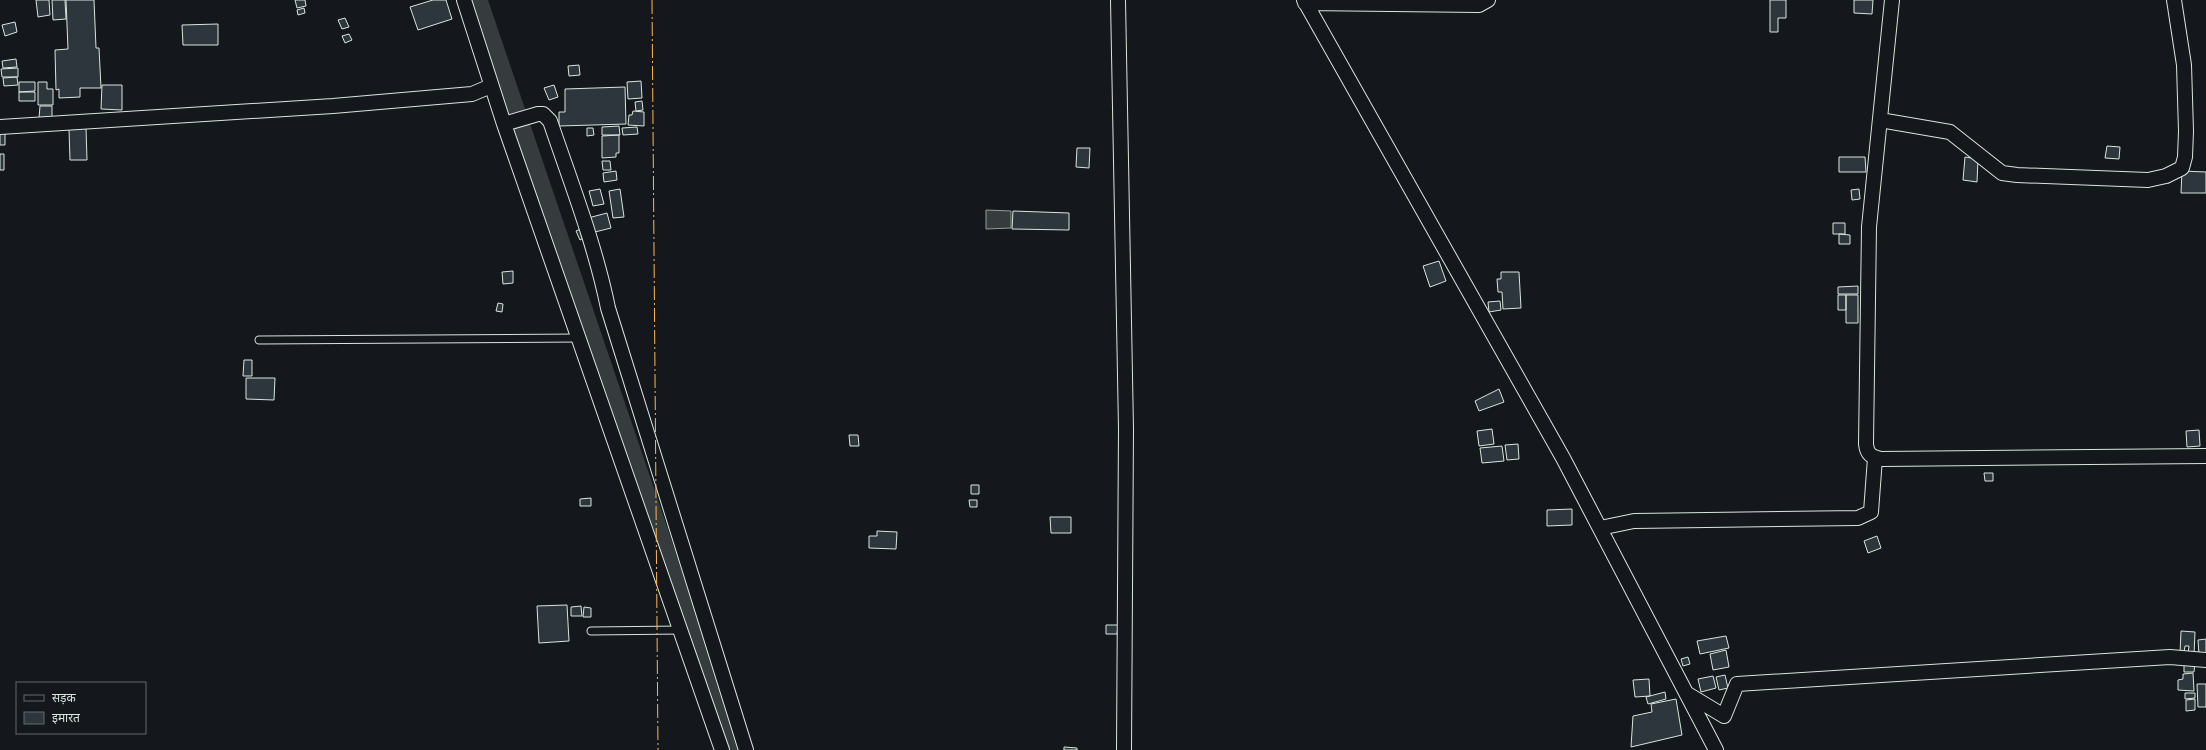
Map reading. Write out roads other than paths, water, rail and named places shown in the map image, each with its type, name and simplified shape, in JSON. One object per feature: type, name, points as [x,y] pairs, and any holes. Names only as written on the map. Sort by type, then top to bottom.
[{"type":"street","points":[[464,0],[504,124],[682,630],[722,750]]},
{"type":"street","points":[[1118,0],[1126,429],[1124,750]]},
{"type":"street","points":[[1305,1],[1479,5],[1488,0]]},
{"type":"street","points":[[1892,0],[1869,226],[1866,444],[1869,454],[1875,458],[2206,456]]},
{"type":"street","points":[[1880,120],[1950,132],[2002,173],[2017,175],[2148,180],[2175,173],[2182,168],[2185,157],[2186,131],[2184,64],[2174,0]]},
{"type":"street","points":[[1305,1],[1563,458],[1716,750]]},
{"type":"street","points":[[0,127],[333,106],[472,94],[491,86]]},
{"type":"street","points":[[504,124],[538,114],[543,114],[550,121],[602,277],[608,308],[746,750]]},
{"type":"street","points":[[1600,528],[1634,522],[1858,518],[1871,512],[1875,458]]},
{"type":"street","points":[[1686,693],[1724,716],[1737,684],[2170,657],[2206,660]]},
{"type":"lane","points":[[259,340],[579,338]]},
{"type":"lane","points":[[591,631],[682,630]]},
{"type":"waterway","points":[[479,0],[734,750]]}]
